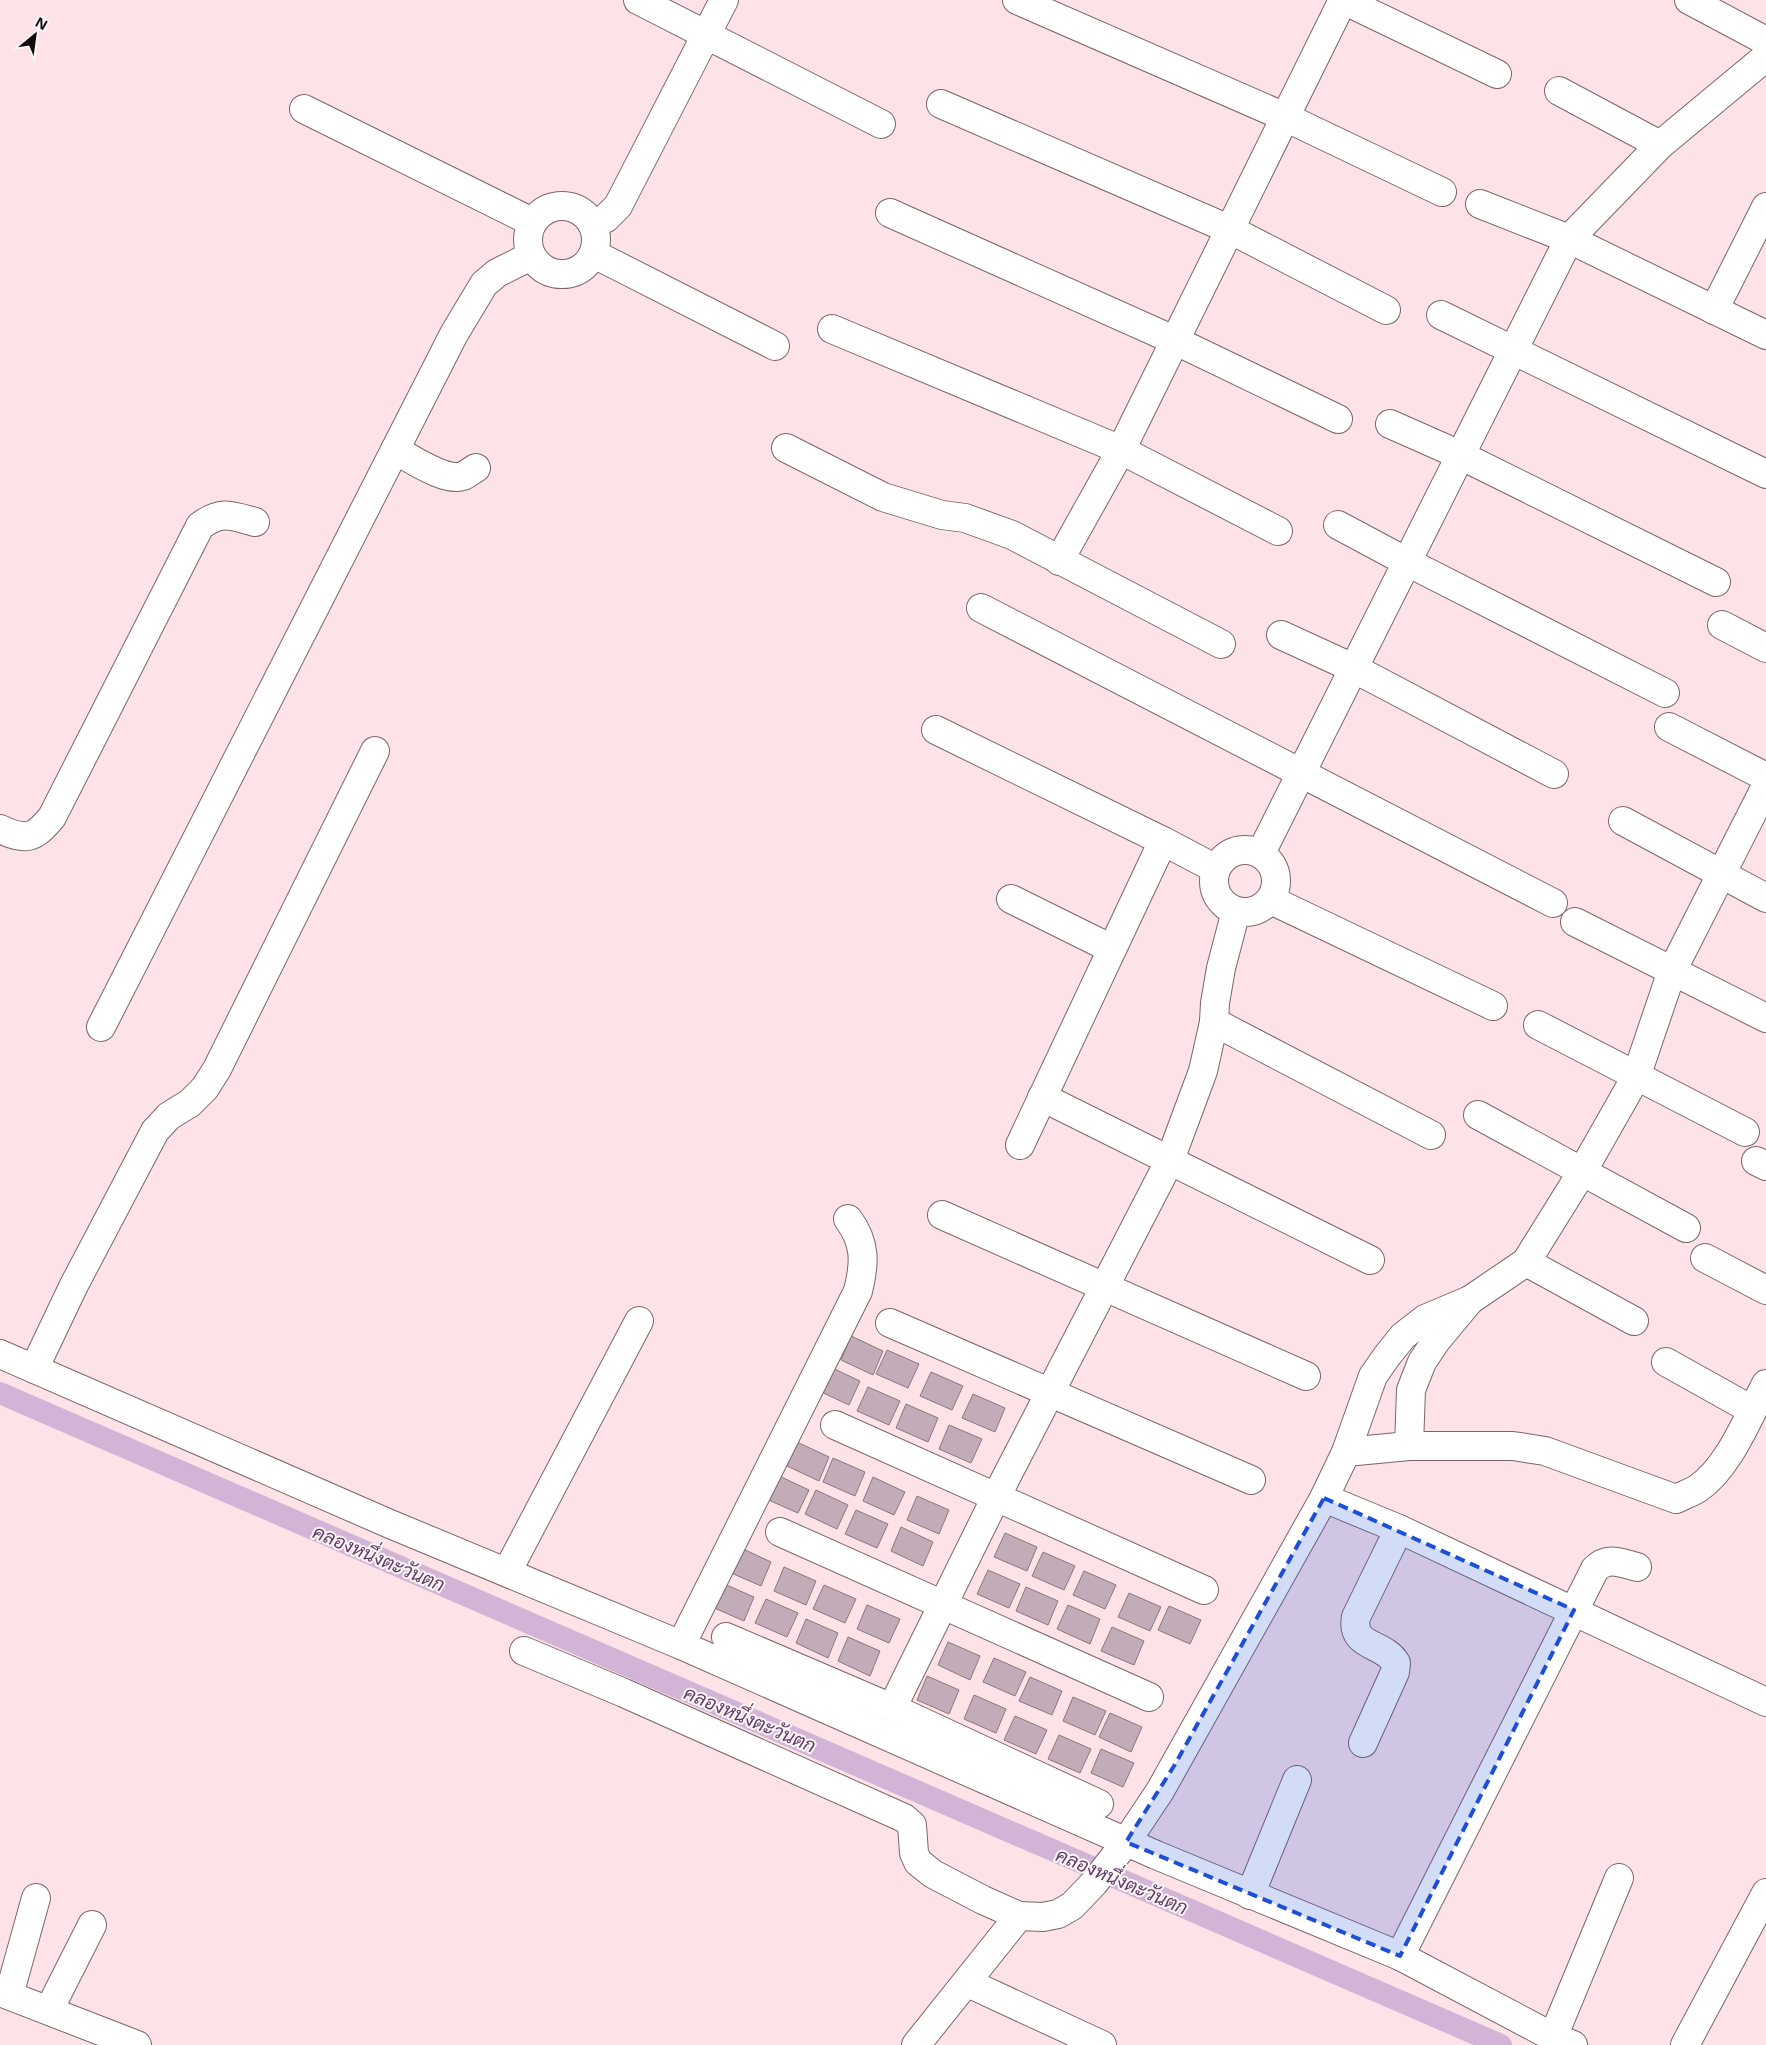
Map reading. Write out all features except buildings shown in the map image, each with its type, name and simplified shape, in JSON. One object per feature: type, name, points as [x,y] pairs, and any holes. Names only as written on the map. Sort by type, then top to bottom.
[{"type":"street","points":[[638,0],[881,124]]},
{"type":"street","points":[[593,225],[606,218],[618,206],[724,0]]},
{"type":"street","points":[[1017,0],[1285,117],[1442,192]]},
{"type":"street","points":[[1059,561],[1121,450],[1343,0],[1497,74]]},
{"type":"street","points":[[1689,0],[1766,41]]},
{"type":"street","points":[[1261,853],[1570,239],[1660,145],[1766,57]]},
{"type":"street","points":[[1560,91],[1660,145]]},
{"type":"street","points":[[941,104],[1231,230],[1386,310]]},
{"type":"street","points":[[304,109],[532,222]]},
{"type":"street","points":[[1480,204],[1570,239],[1766,335]]},
{"type":"street","points":[[564,205],[581,211],[593,225],[597,240],[594,254],[584,267],[570,274],[555,274],[541,268],[531,256],[527,239],[532,222],[545,209],[564,205]]},
{"type":"street","points":[[1714,310],[1766,207]]},
{"type":"street","points":[[890,213],[1176,341],[1338,419]]},
{"type":"street","points":[[594,254],[775,346]]},
{"type":"street","points":[[101,1026],[454,334],[484,284],[497,273],[531,256]]},
{"type":"street","points":[[1441,315],[1514,349],[1766,474]]},
{"type":"street","points":[[832,329],[1121,450],[1278,532]]},
{"type":"street","points":[[1390,424],[1460,456],[1716,582]]},
{"type":"street","points":[[786,448],[883,497],[942,515],[965,518],[1012,535],[1221,644]]},
{"type":"street","points":[[395,450],[440,474],[458,477],[465,476],[476,468]]},
{"type":"street","points":[[0,830],[25,837],[40,832],[52,818],[200,526],[212,517],[224,514],[255,522]]},
{"type":"street","points":[[1338,525],[1665,693]]},
{"type":"street","points":[[981,608],[1552,903]]},
{"type":"street","points":[[1722,625],[1766,648]]},
{"type":"street","points":[[1281,634],[1354,668],[1554,774]]},
{"type":"street","points":[[1669,727],[1766,777]]},
{"type":"street","points":[[936,730],[1163,841],[1216,869]]},
{"type":"street","points":[[34,1369],[74,1285],[155,1131],[169,1116],[190,1103],[205,1088],[216,1069],[376,751]]},
{"type":"street","points":[[524,1651],[624,1693],[904,1818],[912,1825],[914,1854],[918,1862],[933,1874],[983,1900],[1019,1916],[1043,1917],[1058,1914],[1072,1906],[1094,1883],[1122,1845],[1174,1766],[1324,1498],[1346,1452],[1373,1376],[1403,1336],[1425,1319],[1470,1300],[1526,1262],[1582,1172],[1636,1077],[1672,971],[1766,786]]},
{"type":"street","points":[[1623,821],[1766,898]]},
{"type":"street","points":[[1020,1145],[1163,841]]},
{"type":"street","points":[[1248,850],[1261,853],[1271,862],[1276,874],[1276,888],[1271,900],[1256,911],[1246,913],[1236,911],[1225,905],[1217,895],[1214,882],[1216,869],[1223,858],[1235,851],[1248,850]]},
{"type":"street","points":[[1011,899],[1112,949]]},
{"type":"street","points":[[1271,900],[1493,1006]]},
{"type":"street","points":[[892,1708],[996,1497],[1052,1392],[1170,1160],[1202,1071],[1214,1022],[1214,1003],[1221,968],[1236,911]]},
{"type":"street","points":[[1574,922],[1766,1018]]},
{"type":"street","points":[[1214,1022],[1431,1135]]},
{"type":"street","points":[[1538,1025],[1745,1132]]},
{"type":"street","points":[[1042,1097],[1370,1260]]},
{"type":"street","points":[[1478,1115],[1686,1228]]},
{"type":"street","points":[[942,1215],[1105,1285],[1306,1376]]},
{"type":"street","points":[[681,1645],[858,1291],[863,1271],[863,1249],[858,1232],[848,1219]]},
{"type":"street","points":[[1705,1258],[1766,1290]]},
{"type":"street","points":[[1526,1262],[1634,1321]]},
{"type":"street","points":[[1409,1446],[1411,1390],[1422,1362],[1436,1341],[1470,1300]]},
{"type":"street","points":[[506,1572],[639,1321]]},
{"type":"street","points":[[890,1323],[1251,1480]]},
{"type":"street","points":[[0,1354],[390,1524],[681,1645],[1122,1845],[1400,1956],[1563,2041],[1619,1878]]},
{"type":"street","points":[[1666,1362],[1752,1410]]},
{"type":"street","points":[[1346,1452],[1409,1446],[1512,1446],[1545,1451],[1676,1499],[1697,1489],[1717,1471],[1766,1384]]},
{"type":"street","points":[[835,1426],[1204,1590]]},
{"type":"street","points":[[1324,1498],[1399,1529],[1766,1702]]},
{"type":"street","points":[[1363,1743],[1394,1672],[1396,1663],[1389,1654],[1357,1634],[1354,1628],[1355,1622],[1370,1586],[1399,1529]]},
{"type":"street","points":[[780,1532],[1149,1697]]},
{"type":"street","points":[[1400,1956],[1594,1569],[1601,1563],[1610,1560],[1637,1567]]},
{"type":"street","points":[[726,1637],[892,1708],[1099,1804]]},
{"type":"street","points":[[1250,1895],[1297,1780]]},
{"type":"street","points":[[1685,2045],[1766,1893]]},
{"type":"street","points":[[36,1898],[5,1993],[137,2045]]},
{"type":"street","points":[[916,2045],[968,1983],[1019,1916]]},
{"type":"street","points":[[49,2010],[92,1925]]},
{"type":"street","points":[[968,1983],[1102,2045]]},
{"type":"highlighted area","points":[[1324,1498],[1574,1610],[1400,1956],[1126,1842],[1174,1766]]},
{"type":"waterway","name":"คลองหนึ่งตะวันตก","points":[[0,1393],[1501,2045]]}]
